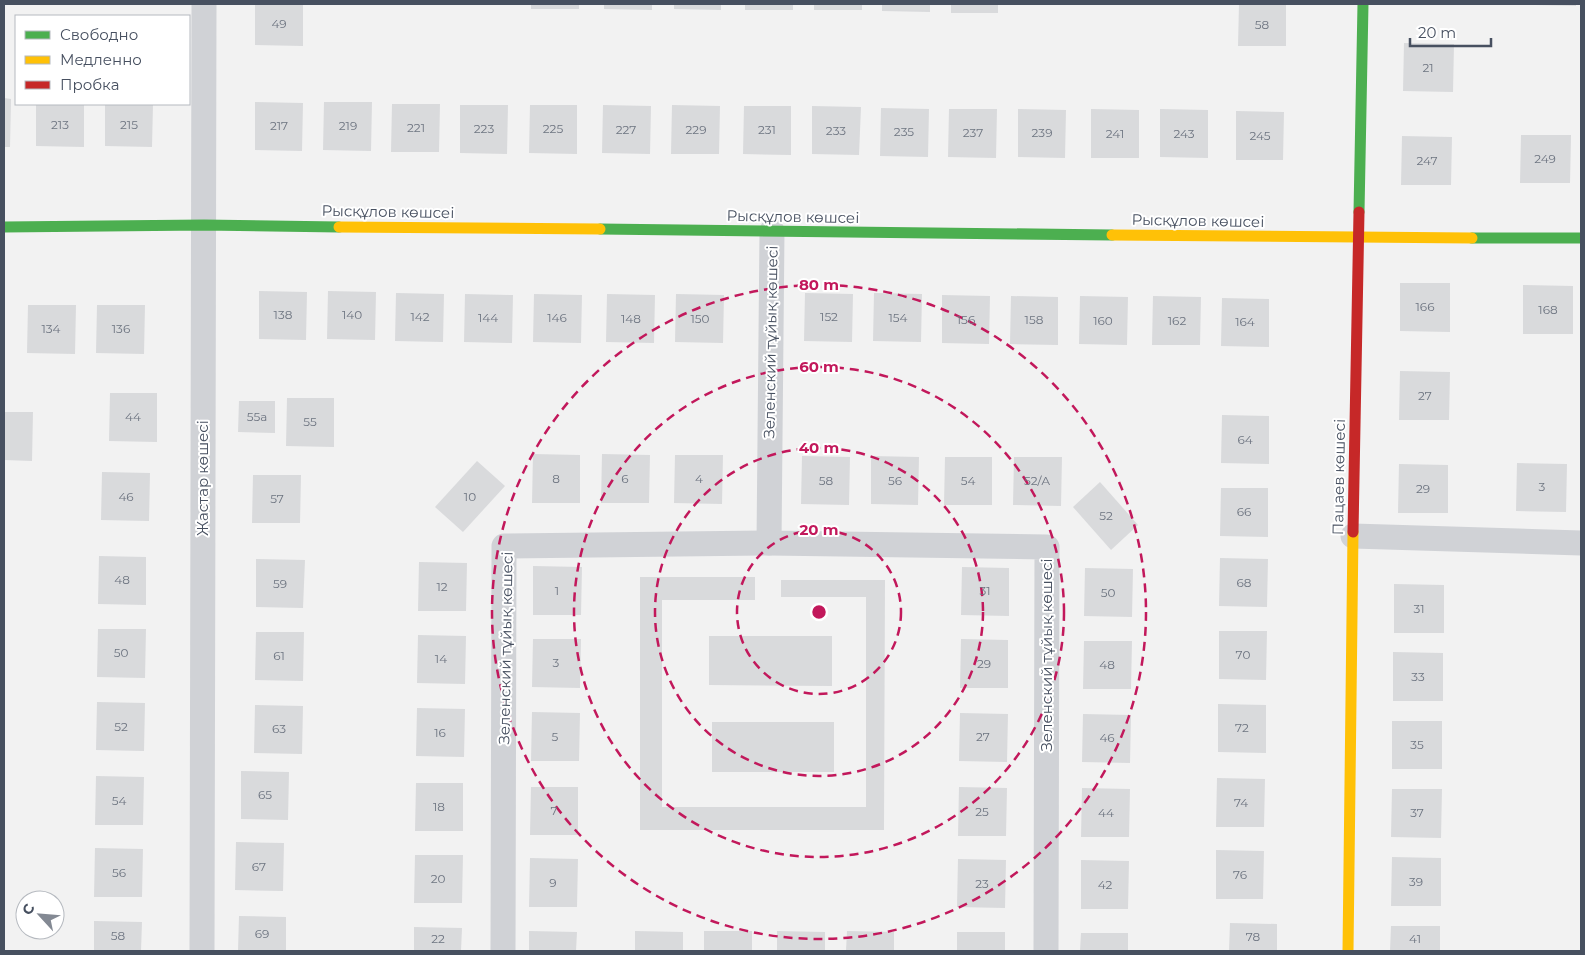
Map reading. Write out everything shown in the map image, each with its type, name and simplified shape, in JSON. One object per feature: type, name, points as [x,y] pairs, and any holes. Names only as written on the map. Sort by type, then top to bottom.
[{"type":"street","name":"Жастар көшесі","points":[[202,951],[204,4]]},
{"type":"street","name":"Пацаев көшесі","points":[[1348,951],[1362,4]]},
{"type":"street","name":"Рысқұлов көшсеі","points":[[4,227],[204,225],[1358,238],[1581,238]]},
{"type":"street","name":"Зеленский тұйық көшесі","points":[[768,544],[772,232]]},
{"type":"street","points":[[1353,536],[1581,542]]},
{"type":"street","name":"Зеленский тұйық көшесі","points":[[503,951],[504,546],[768,544],[1047,547],[1046,951]]},
{"type":"building","points":[[255,4],[303,4],[303,46],[255,45]]},
{"type":"building","points":[[531,4],[579,4],[579,9],[531,9]]},
{"type":"building","points":[[604,4],[652,4],[652,10],[604,9]]},
{"type":"building","points":[[674,4],[721,4],[721,10],[674,9]]},
{"type":"building","points":[[745,4],[793,4],[793,10],[745,10]]},
{"type":"building","points":[[814,4],[862,4],[862,10],[814,10]]},
{"type":"building","points":[[882,4],[930,4],[930,12],[882,11]]},
{"type":"building","points":[[951,4],[998,4],[998,13],[951,13]]},
{"type":"building","points":[[1239,4],[1286,4],[1286,46],[1238,46]]},
{"type":"building","points":[[1576,4],[1576,6],[1535,5]]},
{"type":"building","points":[[1404,43],[1454,44],[1453,92],[1403,91]]},
{"type":"building","points":[[4,98],[11,99],[10,147],[4,147]]},
{"type":"building","points":[[255,102],[303,103],[302,151],[255,150]]},
{"type":"building","points":[[324,102],[372,102],[371,151],[323,150]]},
{"type":"building","points":[[392,104],[440,104],[439,152],[391,152]]},
{"type":"building","points":[[36,105],[84,105],[84,147],[36,146]]},
{"type":"building","points":[[105,105],[153,105],[152,147],[105,146]]},
{"type":"building","points":[[460,105],[508,105],[507,154],[460,153]]},
{"type":"building","points":[[530,105],[577,105],[577,154],[529,153]]},
{"type":"building","points":[[603,105],[651,106],[650,154],[602,153]]},
{"type":"building","points":[[672,105],[720,106],[719,154],[671,154]]},
{"type":"building","points":[[744,106],[791,106],[791,155],[743,154]]},
{"type":"building","points":[[812,106],[861,107],[859,155],[812,154]]},
{"type":"building","points":[[881,108],[929,109],[928,157],[880,156]]},
{"type":"building","points":[[949,109],[997,109],[996,158],[948,157]]},
{"type":"building","points":[[1018,109],[1066,110],[1065,158],[1018,157]]},
{"type":"building","points":[[1091,109],[1139,110],[1139,158],[1091,158]]},
{"type":"building","points":[[1160,109],[1208,110],[1208,158],[1160,157]]},
{"type":"building","points":[[1236,111],[1284,112],[1283,160],[1236,160]]},
{"type":"building","points":[[1521,135],[1571,135],[1570,183],[1520,183]]},
{"type":"building","points":[[1402,136],[1452,137],[1451,185],[1401,185]]},
{"type":"building","points":[[1400,283],[1450,283],[1450,332],[1400,331]]},
{"type":"building","points":[[1523,285],[1573,286],[1573,334],[1523,334]]},
{"type":"building","points":[[259,291],[307,292],[306,340],[259,339]]},
{"type":"building","points":[[328,291],[376,292],[375,340],[327,339]]},
{"type":"building","points":[[396,293],[444,294],[443,342],[395,341]]},
{"type":"building","points":[[805,293],[853,294],[852,342],[804,341]]},
{"type":"building","points":[[874,293],[922,294],[921,342],[873,341]]},
{"type":"building","points":[[465,294],[513,295],[512,343],[464,342]]},
{"type":"building","points":[[534,294],[582,295],[581,343],[533,342]]},
{"type":"building","points":[[607,294],[655,295],[654,343],[606,342]]},
{"type":"building","points":[[676,294],[724,295],[723,343],[675,342]]},
{"type":"building","points":[[942,295],[990,296],[989,344],[942,343]]},
{"type":"building","points":[[1011,296],[1058,297],[1058,345],[1010,344]]},
{"type":"building","points":[[1080,296],[1128,297],[1127,345],[1079,344]]},
{"type":"building","points":[[1153,296],[1201,297],[1200,345],[1152,345]]},
{"type":"building","points":[[1222,298],[1269,299],[1269,347],[1221,346]]},
{"type":"building","points":[[28,305],[76,305],[75,354],[27,353]]},
{"type":"building","points":[[97,305],[145,305],[144,354],[96,353]]},
{"type":"building","points":[[1400,371],[1450,372],[1449,420],[1399,420]]},
{"type":"building","points":[[110,393],[157,393],[157,442],[109,441]]},
{"type":"building","points":[[287,398],[334,398],[334,447],[286,446]]},
{"type":"building","points":[[239,401],[275,401],[275,433],[238,432]]},
{"type":"building","points":[[4,412],[33,412],[32,461],[4,460]]},
{"type":"building","points":[[1222,415],[1269,416],[1269,464],[1221,463]]},
{"type":"building","points":[[533,454],[580,455],[580,503],[532,503]]},
{"type":"building","points":[[602,454],[650,455],[649,503],[601,503]]},
{"type":"building","points":[[675,455],[723,455],[722,504],[674,503]]},
{"type":"building","points":[[802,456],[850,457],[849,505],[801,504]]},
{"type":"building","points":[[871,456],[919,457],[918,505],[871,504]]},
{"type":"building","points":[[945,457],[992,457],[992,505],[944,505]]},
{"type":"building","points":[[1014,457],[1062,457],[1061,506],[1013,505]]},
{"type":"building","points":[[477,461],[505,486],[463,532],[435,507]]},
{"type":"building","points":[[1517,463],[1567,464],[1566,512],[1516,511]]},
{"type":"building","points":[[1399,464],[1448,465],[1448,513],[1398,513]]},
{"type":"building","points":[[102,472],[150,473],[149,521],[101,520]]},
{"type":"building","points":[[253,475],[301,475],[300,523],[252,523]]},
{"type":"building","points":[[1100,482],[1138,525],[1111,550],[1073,507]]},
{"type":"building","points":[[1221,488],[1268,488],[1268,537],[1220,536]]},
{"type":"building","points":[[99,556],[146,557],[146,605],[98,604]]},
{"type":"building","points":[[1220,558],[1268,559],[1267,607],[1219,606]]},
{"type":"building","points":[[256,559],[305,560],[303,608],[256,607]]},
{"type":"building","points":[[419,562],[467,563],[466,611],[418,611]]},
{"type":"building","points":[[533,566],[582,567],[581,615],[533,615]]},
{"type":"building","points":[[962,567],[1009,568],[1009,616],[961,615]]},
{"type":"building","points":[[1085,568],[1133,569],[1132,617],[1084,616]]},
{"type":"building","points":[[640,577],[755,577],[755,600],[662,600],[662,807],[866,807],[866,597],[781,597],[781,580],[885,580],[884,830],[640,830]]},
{"type":"building","points":[[1394,584],[1444,585],[1444,633],[1394,633]]},
{"type":"building","points":[[98,629],[146,629],[145,678],[97,677]]},
{"type":"building","points":[[1219,631],[1267,631],[1266,680],[1219,679]]},
{"type":"building","points":[[256,632],[304,632],[303,681],[255,680]]},
{"type":"building","points":[[418,635],[466,636],[465,684],[417,683]]},
{"type":"building","points":[[709,636],[832,636],[832,686],[709,685]]},
{"type":"building","points":[[533,639],[581,639],[580,688],[532,687]]},
{"type":"building","points":[[961,639],[1008,640],[1008,688],[960,688]]},
{"type":"building","points":[[1084,641],[1132,641],[1131,689],[1083,689]]},
{"type":"building","points":[[1393,652],[1443,653],[1443,701],[1393,701]]},
{"type":"building","points":[[97,702],[145,703],[144,751],[96,750]]},
{"type":"building","points":[[1218,704],[1266,705],[1266,753],[1218,752]]},
{"type":"building","points":[[255,705],[303,706],[302,754],[254,753]]},
{"type":"building","points":[[417,708],[465,709],[464,757],[416,756]]},
{"type":"building","points":[[532,712],[580,713],[579,761],[531,761]]},
{"type":"building","points":[[960,713],[1008,714],[1007,762],[959,761]]},
{"type":"building","points":[[1083,714],[1131,715],[1130,763],[1082,762]]},
{"type":"building","points":[[1392,721],[1442,721],[1442,769],[1392,769]]},
{"type":"building","points":[[712,722],[834,722],[834,772],[712,772]]},
{"type":"building","points":[[241,771],[289,772],[288,820],[241,819]]},
{"type":"building","points":[[96,776],[144,777],[143,825],[95,825]]},
{"type":"building","points":[[1217,778],[1265,779],[1264,827],[1216,827]]},
{"type":"building","points":[[416,783],[463,783],[463,831],[415,831]]},
{"type":"building","points":[[531,787],[578,787],[578,835],[530,835]]},
{"type":"building","points":[[959,787],[1007,788],[1006,836],[958,836]]},
{"type":"building","points":[[1082,788],[1130,789],[1129,837],[1081,837]]},
{"type":"building","points":[[1392,789],[1442,789],[1441,838],[1391,837]]},
{"type":"building","points":[[236,842],[284,843],[283,891],[235,890]]},
{"type":"building","points":[[95,848],[143,849],[142,897],[94,897]]},
{"type":"building","points":[[1216,850],[1264,851],[1263,899],[1216,899]]},
{"type":"building","points":[[415,855],[463,855],[462,903],[414,903]]},
{"type":"building","points":[[1392,857],[1441,858],[1441,906],[1391,906]]},
{"type":"building","points":[[530,858],[578,859],[577,907],[529,907]]},
{"type":"building","points":[[958,859],[1006,860],[1005,908],[957,907]]},
{"type":"building","points":[[1081,860],[1129,861],[1128,909],[1081,909]]},
{"type":"building","points":[[239,916],[286,917],[286,951],[238,951]]},
{"type":"building","points":[[94,921],[142,922],[141,951],[94,951]]},
{"type":"building","points":[[1230,923],[1277,924],[1277,951],[1229,951]]},
{"type":"building","points":[[1391,926],[1440,926],[1440,951],[1390,951]]},
{"type":"building","points":[[414,927],[462,928],[461,951],[414,951]]},
{"type":"building","points":[[529,931],[577,932],[576,951],[529,951]]},
{"type":"building","points":[[635,931],[683,932],[683,951],[635,951]]},
{"type":"building","points":[[704,931],[752,931],[752,951],[704,951]]},
{"type":"building","points":[[777,931],[825,932],[825,951],[777,951]]},
{"type":"building","points":[[847,931],[894,932],[894,951],[846,951]]},
{"type":"building","points":[[957,932],[1005,932],[1005,951],[957,951]]},
{"type":"building","points":[[1081,933],[1128,933],[1128,951],[1080,951]]},
{"type":"traffic: fast","points":[[1359,212],[1363,4]]},
{"type":"traffic: fast","points":[[4,227],[204,225],[339,227]]},
{"type":"traffic: fast","points":[[600,229],[1112,235]]},
{"type":"traffic: fast","points":[[1472,238],[1581,238]]},
{"type":"traffic: slow","points":[[339,227],[600,229]]},
{"type":"traffic: slow","points":[[1112,235],[1472,238]]},
{"type":"traffic: slow","points":[[1348,951],[1353,532]]},
{"type":"traffic: jam","points":[[1353,532],[1359,212]]}]
